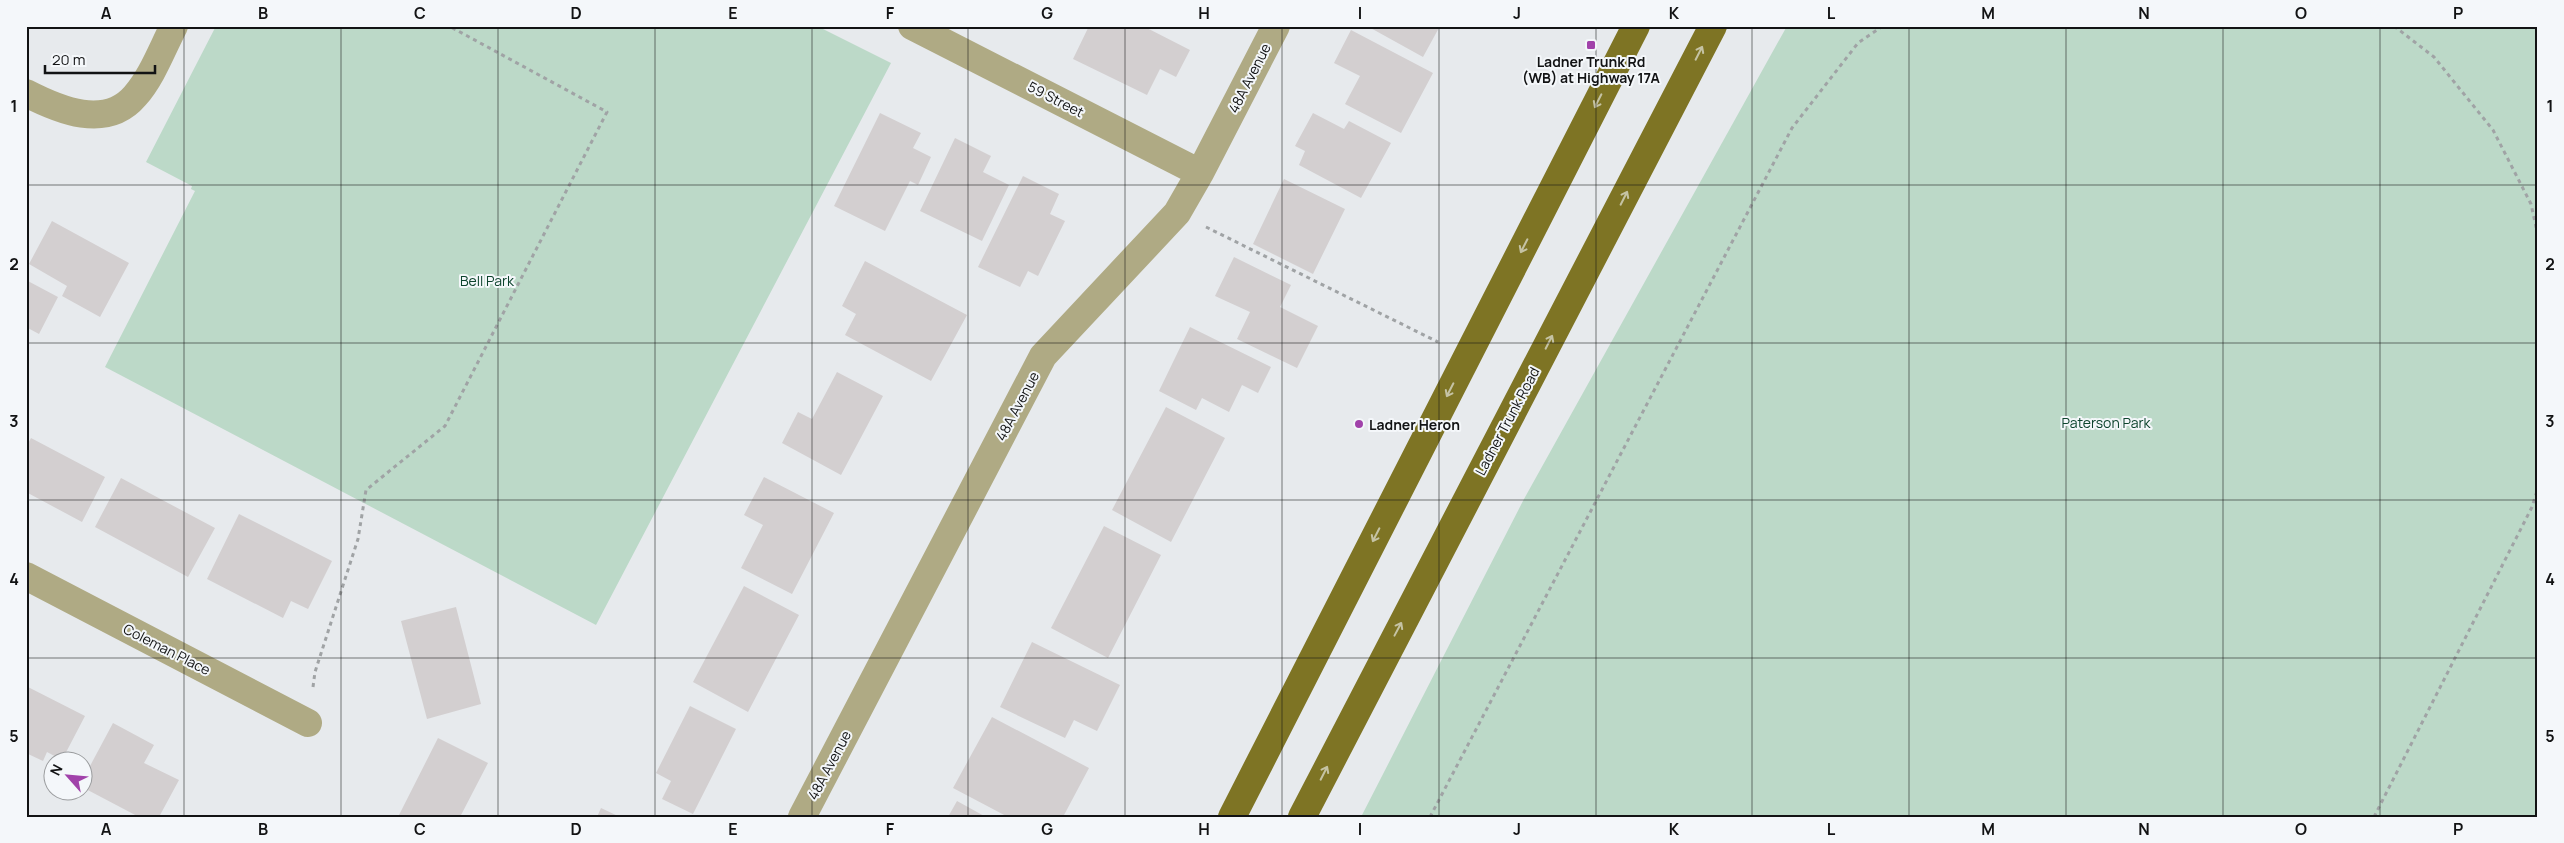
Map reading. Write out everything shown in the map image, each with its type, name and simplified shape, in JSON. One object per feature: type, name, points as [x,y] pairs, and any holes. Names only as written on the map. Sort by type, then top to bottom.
[{"type":"main road","points":[[1232,817],[1636,26]]},
{"type":"main road","name":"Ladner Trunk Road","points":[[1302,817],[1713,26]]},
{"type":"street","points":[[26,93],[73,112],[104,115],[124,105],[135,96],[174,26]]},
{"type":"street","name":"59 Street","points":[[912,26],[1200,173]]},
{"type":"street","name":"48A Avenue","points":[[802,817],[1043,356],[1177,212],[1200,173],[1276,26]]},
{"type":"street","name":"Coleman Place","points":[[26,576],[308,722]]},
{"type":"path","points":[[308,722],[315,672],[358,539],[366,490],[445,426],[607,112],[448,26]]},
{"type":"path","points":[[1430,817],[1792,128],[1858,43],[1882,26]]},
{"type":"path","points":[[2394,26],[2434,57],[2493,130],[2531,204],[2538,236]]},
{"type":"path","points":[[1177,212],[1437,342],[1468,355]]},
{"type":"path","points":[[2374,817],[2532,507],[2538,488]]},
{"type":"green space","name":"Bell Park","points":[[216,26],[817,26],[891,63],[596,625],[105,367],[195,191],[191,189],[192,186],[146,162]]},
{"type":"green space","name":"Paterson Park","points":[[1787,26],[2538,26],[2538,817],[1361,817],[1524,499]]},
{"type":"building","points":[[1089,26],[1095,28],[1096,26],[1143,26],[1190,50],[1176,77],[1160,69],[1147,95],[1073,59]]},
{"type":"building","points":[[1367,26],[1440,26],[1423,57]]},
{"type":"building","points":[[1351,30],[1433,73],[1401,133],[1345,104],[1360,76],[1334,63]]},
{"type":"building","points":[[880,113],[921,133],[913,148],[931,157],[918,185],[910,181],[885,231],[834,206]]},
{"type":"building","points":[[1313,113],[1344,129],[1349,121],[1391,143],[1361,198],[1299,165],[1305,151],[1295,146]]},
{"type":"building","points":[[955,138],[991,156],[983,172],[1009,185],[982,241],[920,211]]},
{"type":"building","points":[[1023,176],[1059,194],[1050,214],[1065,221],[1038,276],[1028,271],[1020,287],[978,267]]},
{"type":"building","points":[[1284,179],[1345,209],[1313,274],[1253,244]]},
{"type":"building","points":[[52,221],[129,263],[100,317],[62,296],[67,286],[29,264]]},
{"type":"building","points":[[1234,257],[1291,285],[1280,307],[1318,326],[1297,368],[1237,339],[1250,312],[1215,296]]},
{"type":"building","points":[[865,261],[967,315],[931,381],[845,335],[856,314],[842,306]]},
{"type":"building","points":[[26,280],[58,297],[39,334],[26,327]]},
{"type":"building","points":[[1190,327],[1271,367],[1258,393],[1242,385],[1229,412],[1202,398],[1196,410],[1159,391]]},
{"type":"building","points":[[837,372],[883,396],[841,475],[782,443],[798,412],[812,419]]},
{"type":"building","points":[[1166,407],[1225,438],[1171,542],[1112,510]]},
{"type":"building","points":[[31,438],[105,477],[82,522],[26,492],[26,447]]},
{"type":"building","points":[[764,477],[834,513],[792,594],[741,568],[763,525],[744,515]]},
{"type":"building","points":[[121,478],[215,528],[188,577],[95,527]]},
{"type":"building","points":[[239,514],[332,561],[308,609],[291,601],[283,618],[207,579]]},
{"type":"building","points":[[1104,526],[1161,555],[1108,658],[1051,628]]},
{"type":"building","points":[[744,586],[799,615],[748,712],[693,682]]},
{"type":"building","points":[[456,607],[481,704],[427,719],[401,621]]},
{"type":"building","points":[[1032,642],[1120,685],[1097,731],[1074,720],[1065,738],[1000,707]]},
{"type":"building","points":[[26,686],[85,716],[67,750],[42,750],[42,761],[26,753]]},
{"type":"building","points":[[690,706],[736,729],[693,814],[662,799],[671,781],[656,773]]},
{"type":"building","points":[[992,717],[1089,768],[1063,817],[1008,817],[953,788]]},
{"type":"building","points":[[113,723],[154,745],[144,763],[179,780],[159,817],[139,817],[92,792],[92,762]]},
{"type":"building","points":[[438,738],[488,763],[460,817],[398,817]]},
{"type":"building","points":[[957,801],[986,817],[948,817]]},
{"type":"building","points":[[601,808],[620,817],[597,817]]},
{"type":"place","name":"Ladner Trunk Rd (WB) at Highway 17A","points":[[1591,45]]},
{"type":"place","name":"Ladner Heron","points":[[1359,424]]}]
